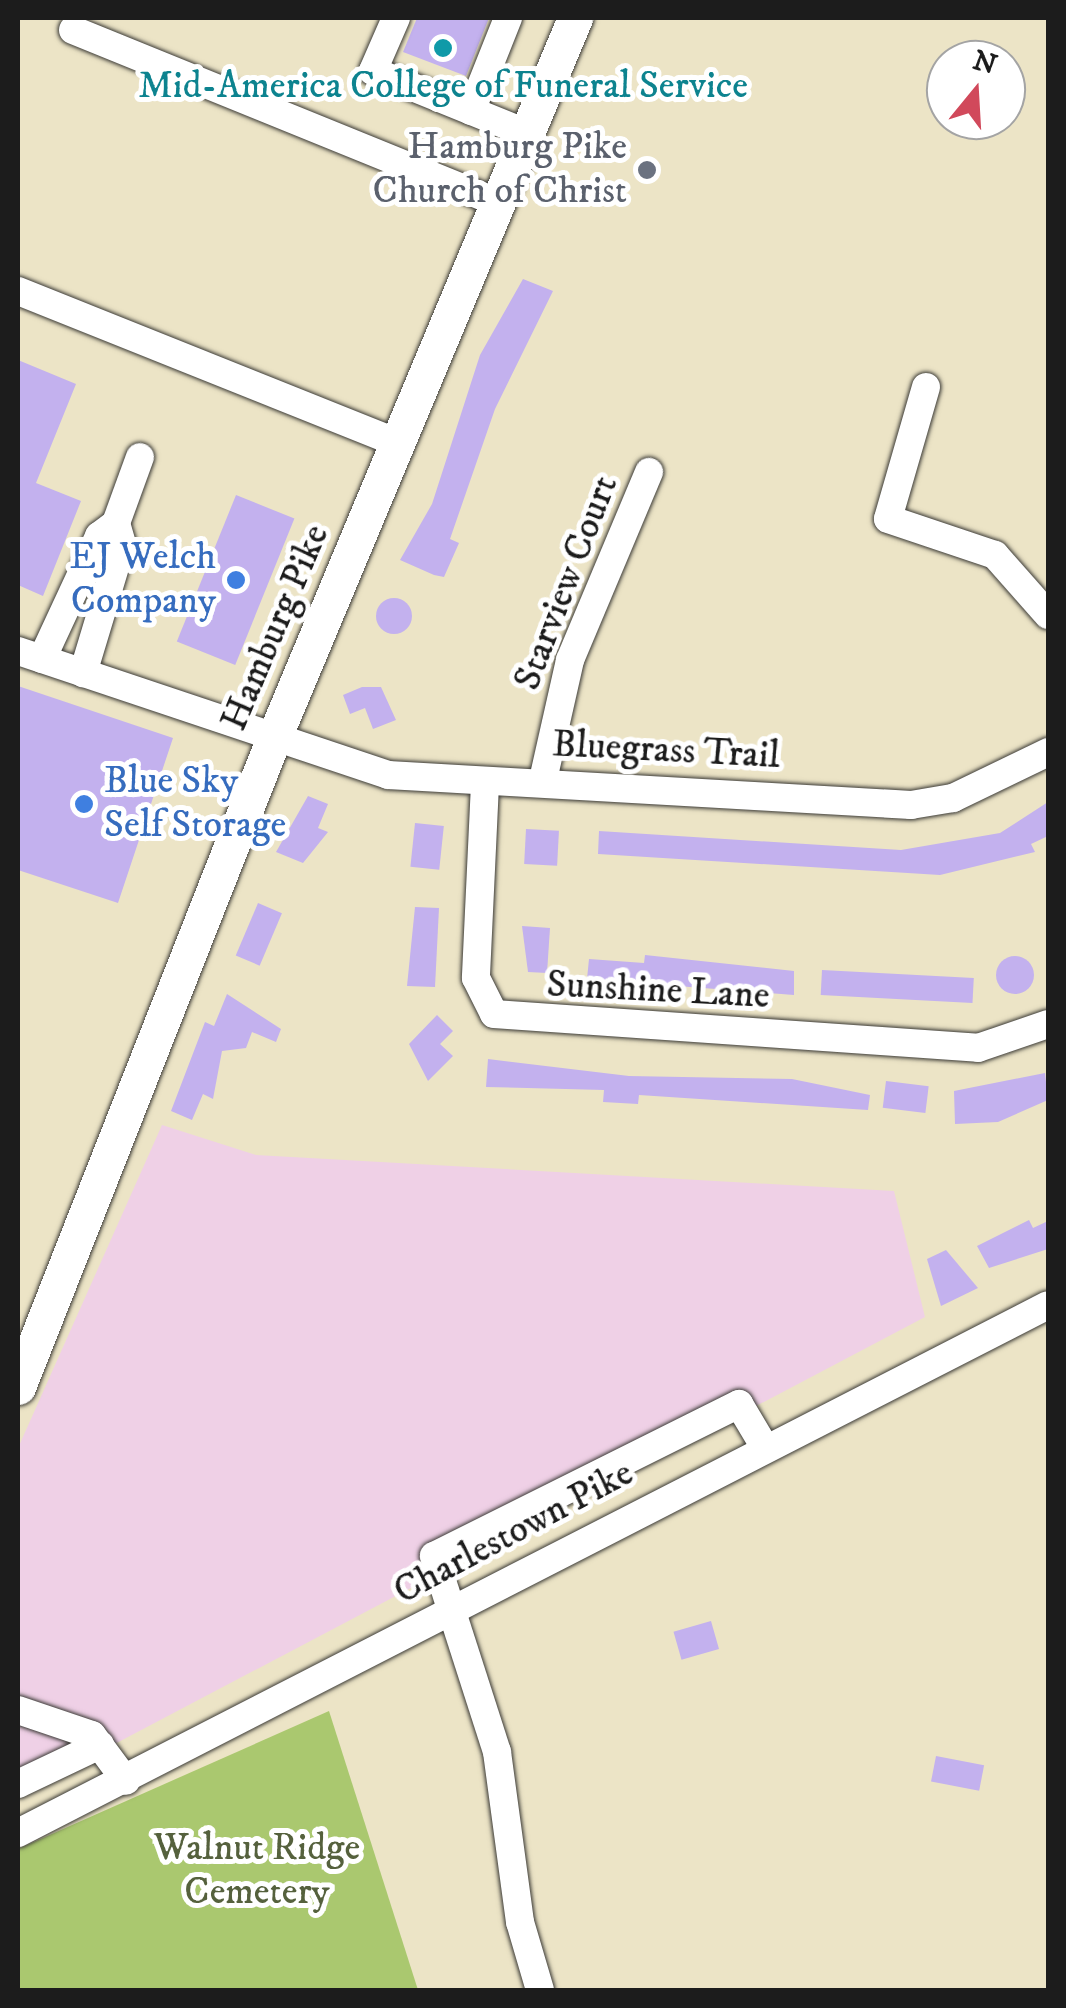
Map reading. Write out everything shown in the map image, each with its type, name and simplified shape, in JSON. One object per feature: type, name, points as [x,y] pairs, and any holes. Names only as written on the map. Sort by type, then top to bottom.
[{"type":"main road","name":"Hamburg Pike","points":[[18,1387],[27,1340],[575,18]]},
{"type":"street","points":[[396,18],[373,71],[528,134]]},
{"type":"street","points":[[470,111],[508,18]]},
{"type":"street","points":[[72,30],[500,203]]},
{"type":"street","points":[[18,291],[401,444]]},
{"type":"street","points":[[926,387],[888,520],[995,555],[1048,615]]},
{"type":"street","points":[[30,655],[99,536],[116,524],[140,456]]},
{"type":"street","name":"Starview Court","points":[[543,780],[570,660],[649,472]]},
{"type":"street","points":[[83,673],[122,544],[116,524]]},
{"type":"street","name":"Bluegrass Trail","points":[[30,655],[359,770],[485,784],[543,780],[911,805],[954,798],[1048,752]]},
{"type":"street","name":"Sunshine Lane","points":[[485,784],[476,978],[494,1014],[978,1048],[1048,1024]]},
{"type":"street","name":"Charlestown Pike","points":[[18,1833],[126,1781],[764,1446],[1048,1305]]},
{"type":"street","points":[[540,1990],[520,1922],[497,1752],[434,1556],[738,1404],[764,1446]]},
{"type":"street","points":[[18,1710],[100,1745],[126,1781]]},
{"type":"street","points":[[18,1784],[100,1745]]},
{"type":"shaded area","points":[[162,1125],[256,1155],[894,1191],[925,1317],[18,1795],[18,1448]]},
{"type":"green space","name":"Walnut Ridge Cemetery","points":[[329,1711],[418,1990],[18,1990],[18,1849]]},
{"type":"building","name":"Mid-America College of Funeral Service","points":[[417,18],[489,18],[466,76],[403,52]]},
{"type":"building","points":[[523,279],[553,291],[495,409],[450,539],[459,543],[444,577],[434,575],[400,560],[432,504],[480,355]]},
{"type":"building","points":[[18,360],[76,384],[36,483],[81,501],[43,596],[18,585]]},
{"type":"building","name":"EJ Welch Company","points":[[236,495],[294,519],[235,665],[177,641]]},
{"type":"building","points":[[394,598],[407,603],[412,616],[407,629],[394,634],[381,629],[376,616],[381,603]]},
{"type":"building","name":"Blue Sky Self Storage","points":[[18,686],[173,738],[118,903],[18,870]]},
{"type":"building","points":[[362,687],[381,687],[396,720],[373,729],[365,708],[350,714],[343,695]]},
{"type":"building","points":[[308,796],[328,804],[318,828],[328,832],[303,863],[276,852]]},
{"type":"building","points":[[1048,802],[1048,836],[1031,844],[1035,852],[940,875],[598,854],[599,831],[901,850],[1000,833]]},
{"type":"building","points":[[415,823],[444,826],[439,870],[410,867]]},
{"type":"building","points":[[526,829],[559,831],[557,866],[524,864]]},
{"type":"building","points":[[258,903],[282,913],[260,966],[236,955]]},
{"type":"building","points":[[415,907],[439,908],[435,987],[407,986]]},
{"type":"building","points":[[522,926],[550,928],[547,973],[528,972]]},
{"type":"building","points":[[645,955],[794,971],[794,995],[587,979],[589,959],[644,963]]},
{"type":"building","points":[[1015,956],[1028,962],[1034,975],[1028,988],[1015,994],[1002,988],[996,975],[1002,962]]},
{"type":"building","points":[[822,970],[974,978],[972,1003],[821,995]]},
{"type":"building","points":[[227,994],[281,1029],[276,1042],[252,1032],[246,1048],[222,1051],[213,1099],[203,1094],[192,1120],[171,1111],[205,1022],[214,1026]]},
{"type":"building","points":[[437,1015],[453,1031],[440,1044],[453,1056],[428,1081],[409,1044]]},
{"type":"building","points":[[488,1059],[629,1076],[792,1079],[870,1095],[868,1110],[639,1095],[638,1104],[603,1102],[604,1090],[486,1087]]},
{"type":"building","points":[[1045,1073],[1048,1100],[998,1122],[955,1124],[954,1091]]},
{"type":"building","points":[[886,1081],[929,1086],[925,1113],[883,1108]]},
{"type":"building","points":[[1029,1220],[1033,1228],[1048,1221],[1048,1249],[989,1268],[977,1246]]},
{"type":"building","points":[[946,1250],[978,1288],[941,1306],[927,1259]]},
{"type":"building","points":[[711,1621],[719,1649],[682,1660],[674,1632]]},
{"type":"building","points":[[936,1756],[984,1765],[979,1791],[931,1782]]},
{"type":"place","name":"Mid-America College of Funeral Service","points":[[443,48]]},
{"type":"place","name":"Hamburg Pike Church of Christ","points":[[647,170]]},
{"type":"place","name":"EJ Welch Company","points":[[236,580]]},
{"type":"place","name":"Blue Sky Self Storage","points":[[84,804]]}]
